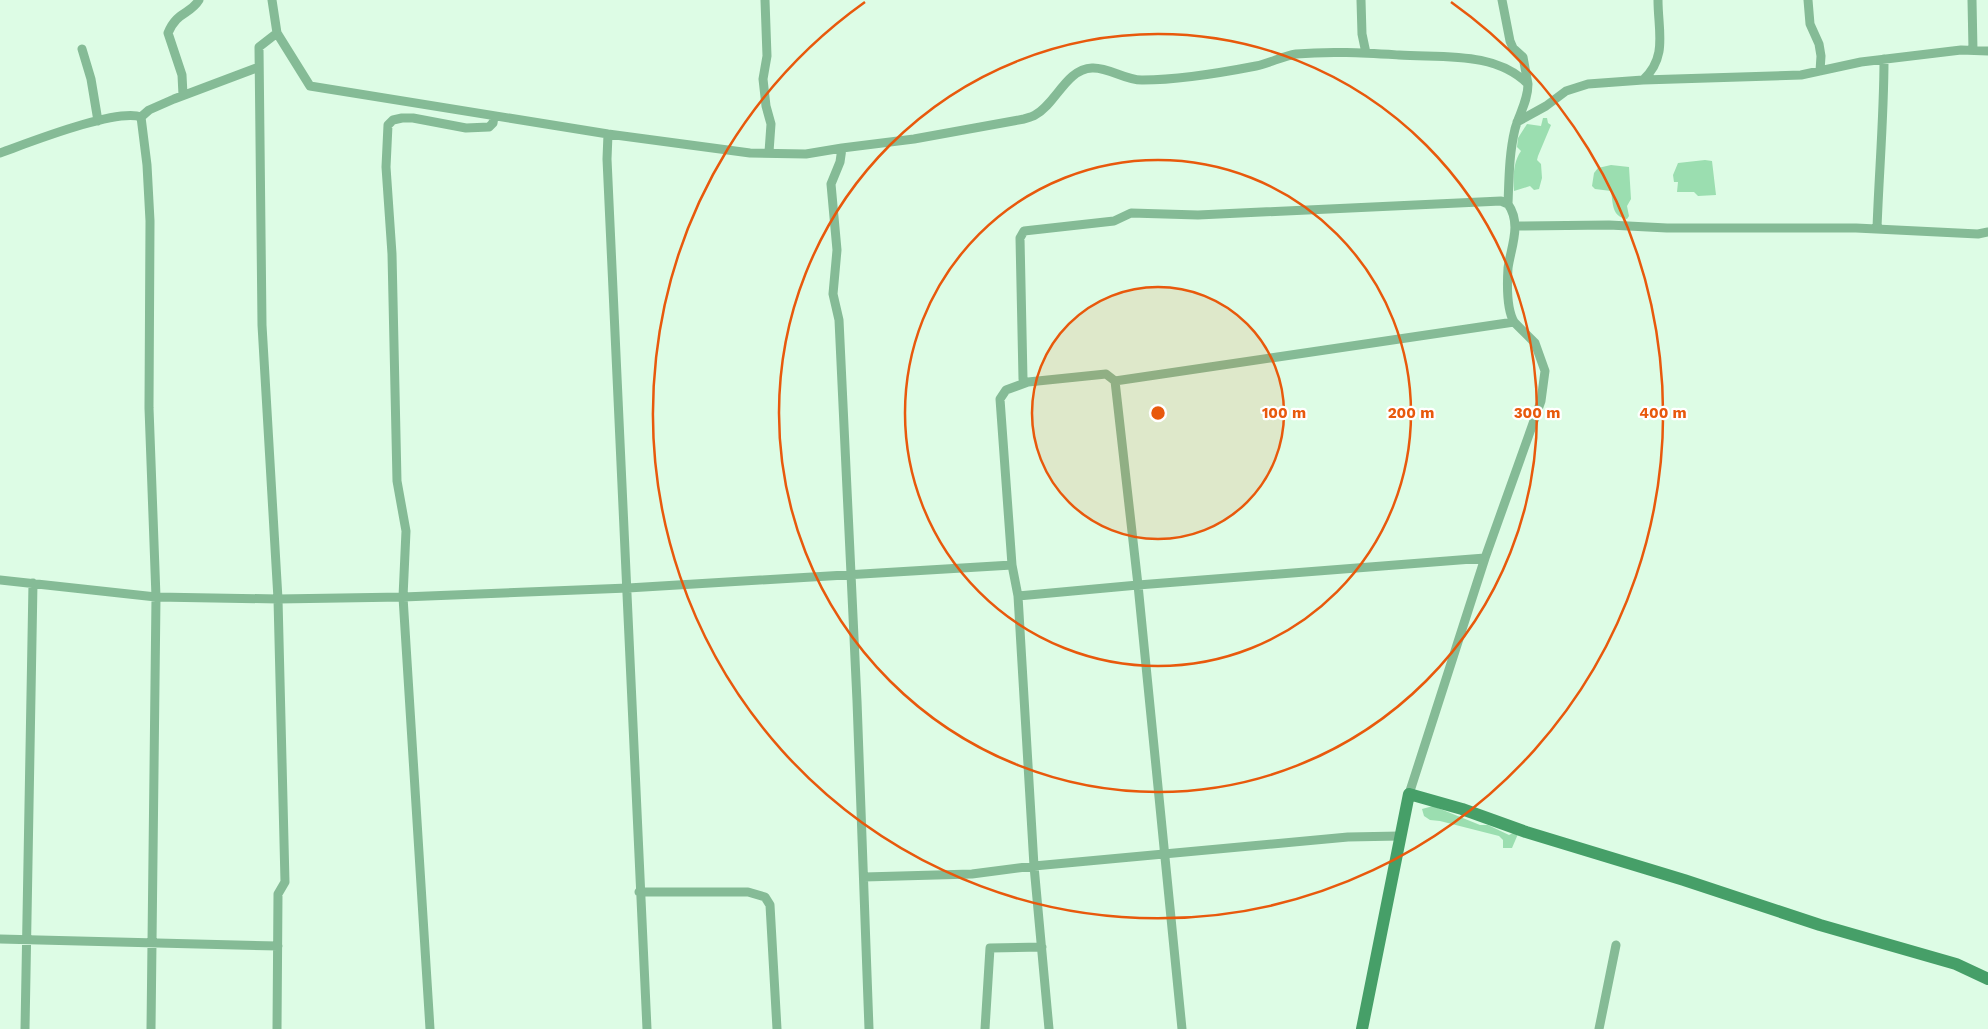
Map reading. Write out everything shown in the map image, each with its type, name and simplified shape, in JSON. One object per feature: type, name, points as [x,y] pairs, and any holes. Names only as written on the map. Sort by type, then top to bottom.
[{"type":"street","points":[[184,95],[182,75],[168,33],[174,20],[199,0]]},
{"type":"street","points":[[272,0],[277,33],[310,86],[608,134],[750,153],[806,154],[948,133],[1036,115],[1068,81],[1080,71],[1092,68],[1123,77],[1142,80],[1236,70],[1296,54],[1366,52],[1475,59],[1508,69],[1528,84]]},
{"type":"street","points":[[765,0],[767,56],[763,79],[766,106],[771,124],[769,152]]},
{"type":"street","points":[[1361,0],[1362,34],[1366,52]]},
{"type":"street","points":[[1362,1029],[1409,794],[1485,558],[1541,401],[1544,379],[1545,371],[1535,343],[1514,322],[1510,314],[1508,270],[1515,226],[1512,211],[1508,204],[1510,160],[1517,122],[1526,102],[1528,84],[1523,57],[1513,48],[1510,41],[1502,0]]},
{"type":"street","points":[[1643,80],[1652,72],[1658,59],[1660,37],[1658,0]]},
{"type":"street","points":[[1808,0],[1810,24],[1819,44],[1821,56],[1820,71]]},
{"type":"street","points":[[1972,0],[1973,50]]},
{"type":"street","points":[[277,33],[259,47],[262,325],[278,599],[285,882],[278,894],[277,1029]]},
{"type":"street","points":[[82,49],[91,79],[98,121]]},
{"type":"street","points":[[1517,122],[1546,106],[1566,91],[1588,84],[1643,80],[1774,76],[1820,71],[1884,59],[1973,50],[1988,51]]},
{"type":"street","points":[[1877,228],[1884,111],[1884,59]]},
{"type":"street","points":[[141,117],[149,110],[184,95],[259,67]]},
{"type":"street","points":[[0,153],[121,115],[135,114],[141,117]]},
{"type":"street","points":[[430,1029],[404,597],[406,531],[397,481],[392,254],[386,167],[388,125],[394,120],[413,118],[466,128],[483,128],[489,127],[493,123],[494,116]]},
{"type":"street","points":[[141,117],[150,221],[150,408],[156,597],[151,1029]]},
{"type":"street","points":[[608,134],[607,159],[628,588],[646,1029]]},
{"type":"street","points":[[842,148],[840,162],[831,184],[837,250],[833,294],[840,320],[869,1029]]},
{"type":"street","points":[[1022,379],[1020,238],[1024,231],[1114,221],[1132,213],[1198,215],[1490,201],[1501,201],[1508,204]]},
{"type":"street","points":[[1515,226],[1877,228],[1978,234],[1988,232]]},
{"type":"street","points":[[1115,381],[1514,322]]},
{"type":"street","points":[[1049,1029],[1034,866],[1018,596],[1012,565],[1000,399],[1006,390],[1028,382],[1106,374],[1115,381],[1166,855],[1182,1029]]},
{"type":"street","points":[[1018,596],[1485,558]]},
{"type":"street","points":[[0,580],[156,597],[278,599],[404,597],[628,588],[1012,565]]},
{"type":"street","points":[[25,1029],[33,583]]},
{"type":"street","points":[[1409,794],[1462,809],[1526,832],[1684,880],[1820,925],[1956,964],[1988,979]]},
{"type":"street","points":[[864,877],[972,874],[1034,866],[1348,838],[1400,836]]},
{"type":"street","points":[[639,892],[748,892],[765,897],[770,905],[778,1029]]},
{"type":"street","points":[[0,939],[278,946]]},
{"type":"street","points":[[1599,1029],[1616,945]]},
{"type":"street","points":[[985,1029],[990,948],[1042,947]]},
{"type":"green space","points":[[1543,118],[1547,118],[1548,123],[1551,125],[1537,160],[1541,164],[1542,178],[1539,189],[1534,190],[1530,186],[1514,191],[1515,165],[1521,151],[1517,147],[1518,138],[1527,124],[1541,126]]},
{"type":"green space","points":[[1712,161],[1716,195],[1698,196],[1694,192],[1677,192],[1678,182],[1674,182],[1673,175],[1678,163]]},
{"type":"green space","points":[[1611,165],[1629,167],[1631,199],[1627,206],[1629,216],[1627,219],[1618,216],[1616,213],[1611,191],[1595,189],[1592,186],[1594,173],[1598,168]]},
{"type":"green space","points":[[1433,806],[1480,825],[1488,825],[1509,835],[1513,833],[1518,834],[1512,848],[1503,848],[1503,840],[1499,836],[1430,820],[1424,816],[1422,809]]}]
